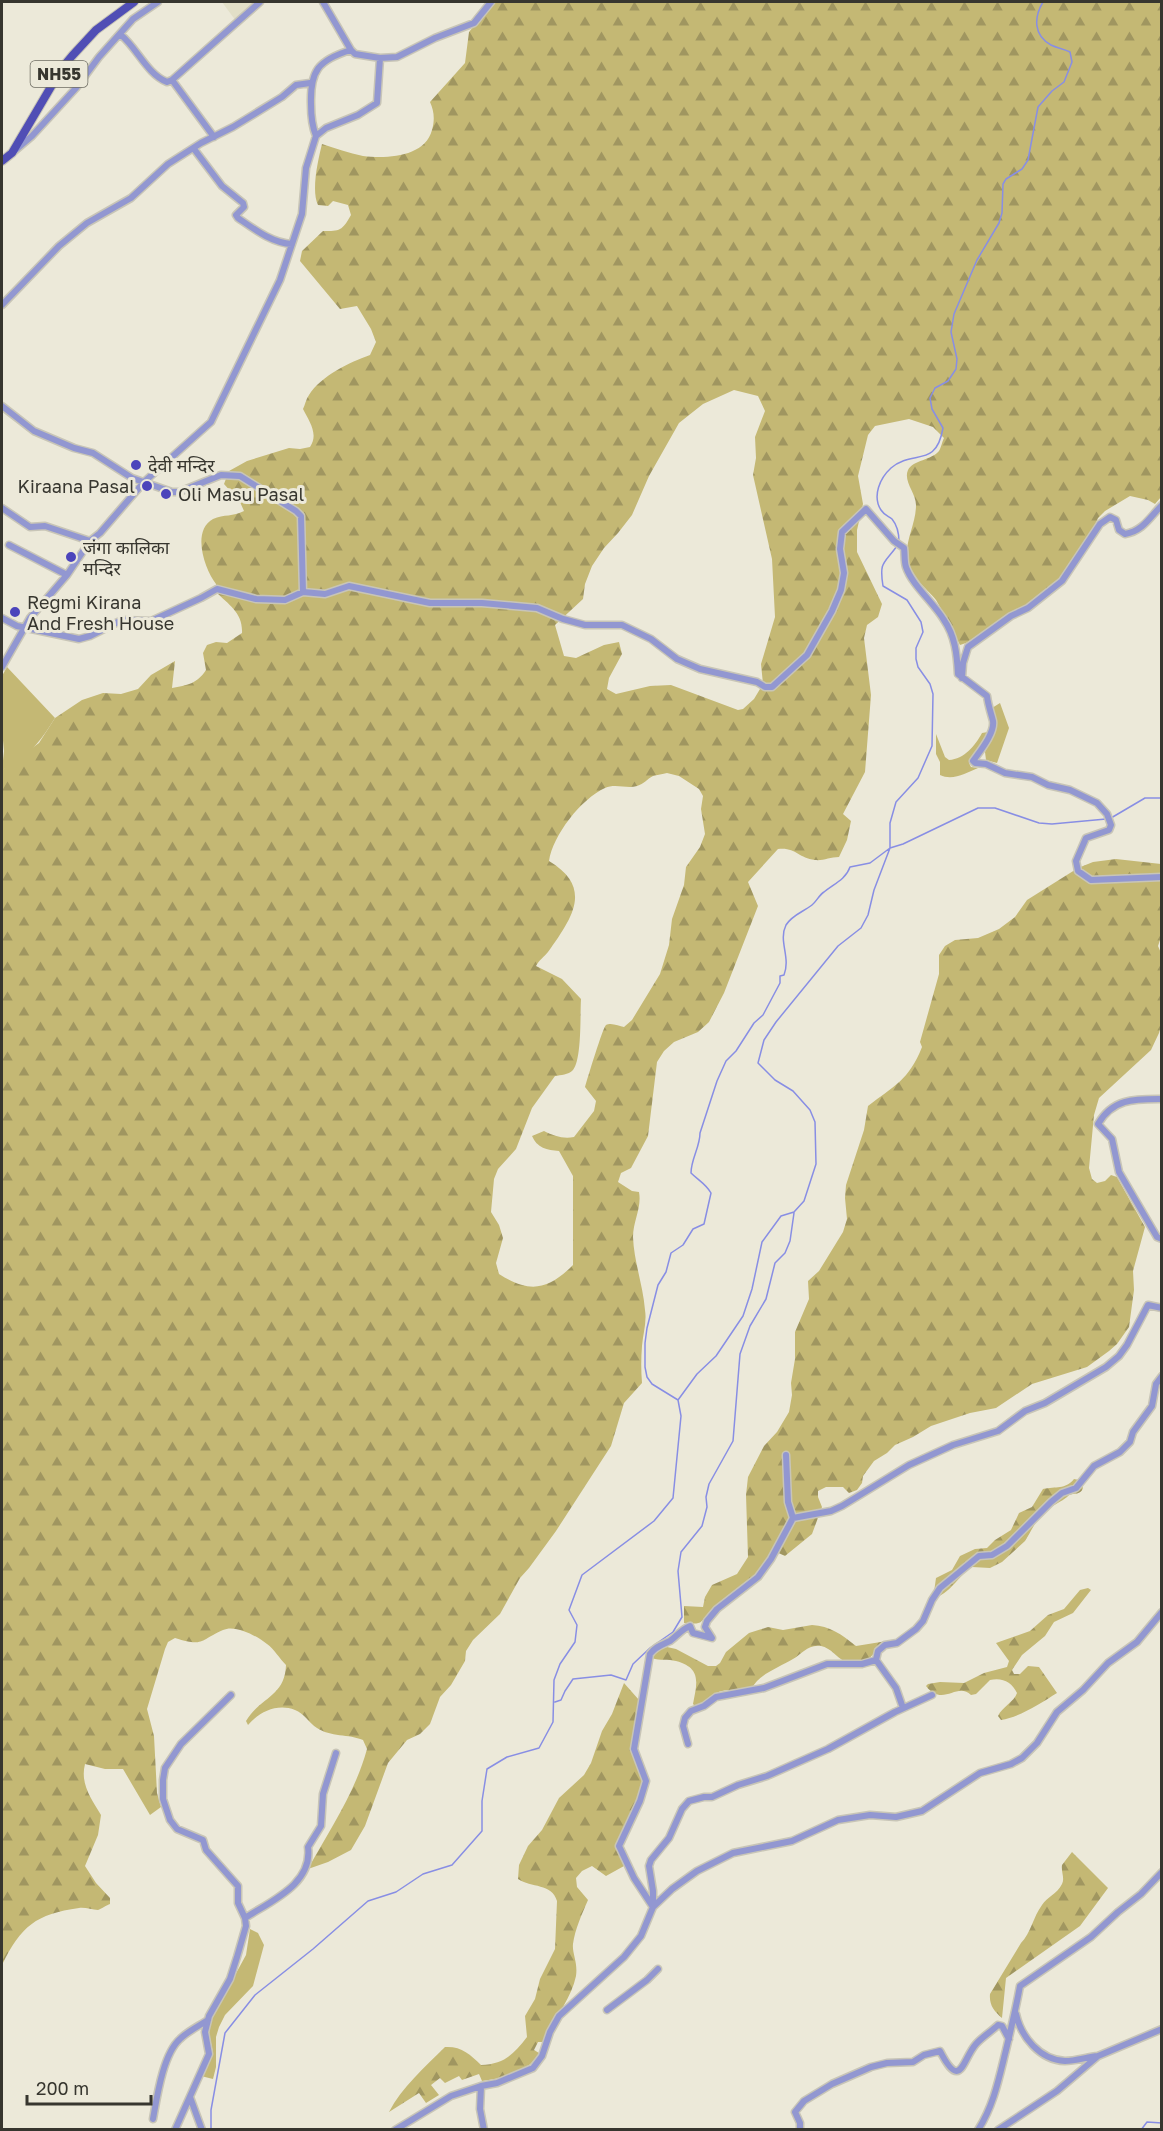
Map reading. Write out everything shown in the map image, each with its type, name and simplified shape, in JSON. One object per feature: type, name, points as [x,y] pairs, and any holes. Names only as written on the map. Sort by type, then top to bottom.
[{"type":"main road","name":"NH55","points":[[2,161],[12,153],[62,68],[96,30],[134,2]]},
{"type":"street","points":[[12,153],[32,136],[76,88],[99,57],[134,19],[158,2]]},
{"type":"street","points":[[121,35],[160,79],[167,82],[260,2]]},
{"type":"street","points":[[322,2],[355,54],[380,58],[397,57],[435,38],[466,28],[479,19],[491,2]]},
{"type":"street","points":[[2,667],[30,618],[67,575],[90,541],[144,482],[211,422],[275,293],[302,214],[306,168],[316,136],[311,112],[310,83],[318,68],[351,50]]},
{"type":"street","points":[[316,136],[326,128],[358,115],[377,103],[380,58]]},
{"type":"street","points":[[172,80],[214,137]]},
{"type":"street","points":[[2,305],[59,246],[87,223],[132,198],[168,164],[282,97],[296,86],[310,83]]},
{"type":"street","points":[[194,149],[222,186],[243,203],[244,207],[236,215],[238,218],[267,236],[292,244]]},
{"type":"street","points":[[2,406],[34,431],[74,448],[93,453],[132,478],[172,492],[179,492],[222,475],[240,476],[301,516],[303,592]]},
{"type":"street","points":[[962,678],[963,663],[968,647],[1011,616],[1038,602],[1062,581],[1100,524],[1110,517],[1116,520],[1119,530],[1125,534],[1133,533],[1145,525],[1161,505]]},
{"type":"street","points":[[2,508],[30,527],[45,526],[90,541]]},
{"type":"street","points":[[2,618],[17,626],[79,639],[122,620],[150,621],[217,589],[256,599],[285,600],[303,592],[325,594],[349,586],[430,603],[482,603],[537,608],[585,625],[622,626],[651,639],[677,658],[700,669],[772,687],[807,655],[832,611],[841,591],[844,573],[840,549],[842,532],[867,509],[894,541],[904,548],[905,566],[911,577],[945,620],[957,652],[958,674],[987,696],[993,721],[975,763],[986,764],[1005,773],[1032,777],[1048,785],[1070,790],[1097,803],[1107,814],[1111,825],[1108,830],[1086,838],[1076,861],[1078,871],[1091,880],[1161,877]]},
{"type":"street","points":[[9,545],[67,575]]},
{"type":"street","points":[[1161,1099],[1129,1099],[1104,1113],[1098,1124],[1112,1139],[1119,1172],[1157,1237],[1161,1239]]},
{"type":"street","points":[[794,1518],[831,1511],[909,1465],[953,1445],[998,1431],[1025,1411],[1045,1403],[1106,1366],[1119,1356],[1127,1345],[1148,1305],[1161,1308]]},
{"type":"street","points":[[903,1708],[896,1688],[876,1660],[878,1651],[916,1629],[923,1621],[940,1588],[979,1556],[992,1555],[1007,1546],[1051,1502],[1062,1493],[1076,1488],[1094,1466],[1120,1452],[1130,1442],[1133,1432],[1152,1406],[1156,1384],[1161,1376]]},
{"type":"street","points":[[653,1907],[634,1878],[619,1846],[640,1801],[646,1781],[634,1749],[650,1654],[658,1646],[672,1640],[678,1633],[690,1626],[693,1633],[712,1638],[705,1628],[707,1621],[724,1603],[758,1576],[771,1559],[794,1518],[788,1502],[786,1455]]},
{"type":"street","points":[[653,1907],[672,1888],[697,1871],[727,1856],[792,1841],[838,1820],[870,1815],[896,1817],[922,1811],[980,1773],[1011,1764],[1022,1758],[1036,1743],[1057,1712],[1083,1690],[1108,1663],[1137,1642],[1161,1612]]},
{"type":"street","points":[[688,1744],[683,1726],[685,1718],[692,1711],[716,1697],[764,1688],[827,1664],[862,1664],[876,1660]]},
{"type":"street","points":[[175,2130],[209,2054],[210,2049],[205,2032],[208,2020],[230,1979],[246,1926],[238,1903],[238,1886],[206,1850],[202,1840],[177,1829],[170,1820],[162,1790],[165,1768],[171,1757],[181,1744],[231,1695]]},
{"type":"street","points":[[395,2130],[451,2096],[497,2083],[533,2068],[542,2056],[550,2032],[559,2016],[624,1957],[641,1936],[653,1907],[649,1866],[651,1860],[669,1838],[682,1809],[689,1801],[712,1797],[738,1785],[767,1776],[828,1749],[903,1708],[932,1695]]},
{"type":"street","points":[[245,1918],[281,1896],[306,1867],[309,1858],[308,1847],[321,1826],[323,1794],[336,1753]]},
{"type":"street","points":[[978,2130],[993,2101],[1020,1986],[1091,1937],[1141,1894],[1161,1872]]},
{"type":"street","points":[[607,2010],[658,1969]]},
{"type":"street","points":[[1015,2011],[1019,2026],[1045,2056],[1068,2061],[1098,2056]]},
{"type":"street","points":[[153,2119],[160,2081],[173,2049],[179,2039],[208,2020]]},
{"type":"street","points":[[800,2130],[795,2112],[804,2101],[832,2084],[871,2067],[886,2063],[913,2062],[924,2055],[940,2051],[948,2066],[952,2070],[958,2070],[963,2068],[977,2043],[998,2025],[1002,2026],[1009,2039]]},
{"type":"street","points":[[998,2130],[1058,2091],[1098,2056],[1161,2029]]},
{"type":"street","points":[[481,2086],[480,2109],[484,2130]]},
{"type":"street","points":[[190,2097],[202,2130]]},
{"type":"shaded area","points":[[222,2],[254,2],[255,4],[236,21]]},
{"type":"green space","points":[[494,2],[1161,2],[1161,497],[1155,504],[1130,496],[1105,511],[1098,518],[1090,536],[1062,578],[1028,606],[960,645],[936,600],[914,576],[907,559],[916,505],[908,483],[908,470],[914,464],[936,454],[944,438],[933,427],[909,419],[875,426],[868,435],[858,476],[863,504],[857,530],[857,552],[882,604],[878,617],[867,625],[864,638],[871,695],[865,772],[843,814],[851,821],[847,840],[839,857],[815,860],[793,851],[778,849],[748,882],[758,906],[724,993],[709,1022],[698,1032],[674,1042],[657,1062],[648,1136],[631,1168],[621,1173],[618,1182],[632,1191],[639,1192],[633,1237],[646,1319],[642,1351],[642,1383],[624,1403],[611,1446],[556,1531],[520,1578],[500,1614],[473,1640],[466,1651],[465,1661],[451,1685],[440,1697],[430,1724],[420,1734],[407,1740],[388,1763],[365,1826],[351,1850],[308,1869],[356,1781],[367,1749],[363,1740],[322,1731],[301,1713],[288,1708],[269,1710],[257,1716],[248,1725],[246,1721],[252,1713],[277,1690],[285,1676],[286,1665],[275,1651],[258,1638],[234,1629],[223,1630],[200,1642],[175,1638],[168,1642],[165,1649],[147,1709],[154,1736],[157,1793],[161,1807],[150,1815],[123,1769],[105,1769],[85,1764],[85,1784],[101,1815],[98,1835],[85,1866],[110,1898],[110,1904],[98,1910],[79,1908],[41,1918],[23,1931],[2,1965],[2,770],[39,743],[55,718],[82,700],[103,693],[121,694],[138,689],[151,675],[175,661],[172,688],[191,683],[206,670],[203,653],[207,645],[216,642],[227,643],[242,633],[238,615],[216,592],[216,584],[204,560],[201,541],[206,525],[213,519],[244,511],[240,502],[224,484],[229,471],[247,461],[289,448],[310,447],[314,437],[303,409],[308,397],[314,388],[328,376],[370,355],[376,342],[357,306],[340,309],[300,261],[302,251],[323,231],[340,229],[351,215],[348,205],[333,201],[328,206],[318,205],[315,184],[322,144],[373,157],[404,154],[422,146],[428,139],[433,126],[434,115],[430,102],[465,63],[469,32]],"holes":[[[734,390],[758,396],[765,411],[755,437],[756,458],[753,475],[772,559],[775,617],[761,664],[763,684],[754,699],[743,709],[738,710],[671,685],[650,686],[616,694],[607,689],[609,678],[622,654],[619,642],[604,645],[576,658],[564,656],[555,625],[583,599],[585,584],[592,566],[632,515],[649,476],[679,423],[703,404]],[[667,773],[679,776],[699,789],[703,796],[701,809],[705,834],[700,847],[686,867],[684,885],[672,919],[669,945],[660,974],[632,1020],[624,1027],[610,1024],[604,1028],[585,1087],[596,1101],[594,1111],[574,1137],[559,1137],[544,1131],[532,1136],[543,1148],[559,1151],[573,1176],[573,1265],[564,1274],[546,1284],[538,1286],[520,1284],[499,1274],[496,1263],[503,1238],[499,1225],[491,1212],[494,1179],[498,1169],[516,1149],[532,1108],[555,1076],[567,1074],[573,1070],[579,1047],[581,999],[562,979],[536,966],[565,927],[574,904],[575,893],[571,882],[563,871],[549,861],[562,829],[578,809],[596,793],[609,787],[637,786],[653,776]]]},
{"type":"green space","points":[[7,667],[55,718],[33,749],[2,770],[4,751],[2,676]]},
{"type":"green space","points":[[1000,703],[1009,728],[997,763],[986,760],[985,752],[996,725],[992,708]]},
{"type":"green space","points":[[988,732],[969,763],[971,767],[978,768],[955,777],[940,775],[940,762],[936,754],[936,734],[945,757],[949,760],[960,757],[972,747],[982,733]]},
{"type":"green space","points":[[1116,859],[1161,864],[1162,934],[1158,946],[1161,953],[1161,1026],[1151,1050],[1099,1098],[1094,1115],[1089,1168],[1092,1179],[1097,1183],[1105,1181],[1111,1175],[1117,1177],[1145,1227],[1133,1271],[1134,1290],[1129,1327],[1117,1344],[1087,1367],[1032,1384],[996,1408],[970,1413],[931,1426],[895,1445],[874,1461],[863,1476],[862,1483],[857,1490],[849,1493],[843,1487],[826,1487],[818,1491],[822,1507],[812,1534],[785,1556],[772,1550],[764,1566],[756,1574],[701,1621],[684,1623],[684,1606],[703,1607],[705,1597],[712,1585],[737,1574],[748,1557],[746,1495],[748,1477],[764,1446],[777,1432],[789,1412],[795,1359],[795,1332],[809,1299],[808,1281],[819,1271],[843,1232],[847,1219],[846,1185],[864,1130],[868,1106],[906,1075],[922,1047],[920,1042],[939,974],[939,955],[945,946],[955,940],[978,938],[999,929],[1015,917],[1027,900],[1078,868],[1093,862]]},
{"type":"green space","points":[[1074,1479],[1079,1480],[1082,1490],[1069,1495],[1034,1517],[1036,1522],[1025,1541],[1002,1562],[990,1568],[972,1567],[947,1591],[937,1597],[934,1592],[936,1578],[952,1570],[960,1556],[975,1549],[987,1548],[1011,1530],[1019,1513],[1032,1507],[1043,1489],[1064,1486]]},
{"type":"green space","points":[[1088,1588],[1091,1590],[1073,1613],[1054,1622],[1045,1636],[1022,1655],[1012,1670],[1014,1674],[1020,1674],[1028,1666],[1039,1667],[1057,1693],[1044,1701],[1023,1713],[1001,1720],[998,1716],[1017,1693],[1006,1681],[990,1680],[976,1694],[971,1695],[966,1691],[960,1691],[938,1695],[926,1686],[940,1682],[964,1683],[984,1673],[1007,1667],[1009,1661],[996,1643],[1030,1631],[1048,1615],[1064,1609],[1080,1590]]},
{"type":"green space","points":[[812,1625],[835,1631],[856,1646],[893,1640],[892,1643],[877,1650],[867,1661],[855,1662],[844,1661],[825,1647],[812,1646],[765,1675],[752,1688],[720,1691],[696,1707],[693,1704],[696,1689],[694,1672],[676,1661],[652,1658],[658,1650],[667,1647],[676,1649],[708,1666],[716,1666],[726,1652],[749,1633],[768,1627],[783,1630]]},
{"type":"green space","points":[[624,1683],[639,1700],[632,1749],[643,1782],[642,1790],[616,1846],[624,1866],[606,1876],[592,1866],[582,1871],[576,1878],[577,1887],[588,1900],[573,1944],[576,1976],[566,2002],[543,2042],[538,2042],[534,2050],[539,2053],[535,2060],[522,2070],[498,2078],[482,2081],[479,2074],[462,2080],[459,2076],[445,2083],[440,2078],[431,2085],[439,2095],[426,2103],[419,2093],[389,2112],[407,2086],[445,2047],[465,2052],[481,2065],[496,2063],[507,2057],[527,2037],[525,2016],[535,1999],[540,1979],[555,1949],[557,1901],[551,1891],[518,1879],[519,1865],[528,1846],[542,1830],[559,1798],[584,1775],[591,1763],[602,1731],[612,1714]]},
{"type":"green space","points":[[1072,1852],[1108,1888],[1080,1926],[1006,1978],[1002,2018],[993,2008],[990,1994],[1027,1935],[1044,1902],[1062,1884],[1062,1865]]},
{"type":"green space","points":[[250,1929],[258,1933],[264,1945],[253,1986],[225,2015],[219,2027],[216,2037],[216,2067],[213,2079],[201,2076],[213,2053],[209,2033],[213,2010],[216,2010],[246,1955]]},
{"type":"waterway","points":[[899,542],[894,521],[881,510],[877,493],[891,468],[907,460],[929,454],[940,441],[943,428],[932,409],[930,398],[935,388],[948,381],[956,369],[957,359],[951,332],[954,314],[977,260],[999,223],[1002,213],[1003,184],[1006,179],[1022,169],[1028,160],[1038,107],[1052,91],[1064,82],[1072,62],[1070,52],[1051,45],[1038,31],[1038,14],[1043,2]]},
{"type":"waterway","points":[[678,1400],[652,1384],[647,1377],[645,1343],[658,1285],[666,1272],[671,1253],[683,1245],[693,1229],[704,1224],[711,1193],[691,1173],[691,1168],[717,1081],[726,1061],[736,1051],[754,1023],[763,1015],[780,983],[780,976],[784,975],[786,962],[783,937],[786,925],[843,878],[850,867],[870,863],[890,848],[890,823],[896,802],[918,778],[932,746],[933,694],[916,659],[916,648],[923,632],[921,622],[907,600],[883,586],[882,567],[897,546]]},
{"type":"waterway","points":[[1111,818],[1145,798],[1162,798]]},
{"type":"waterway","points":[[211,2130],[211,2110],[225,2033],[255,1995],[368,1901],[396,1892],[423,1874],[452,1865],[482,1831],[482,1801],[487,1769],[507,1757],[539,1748],[553,1722],[554,1680],[560,1664],[575,1642],[577,1625],[569,1610],[582,1575],[654,1521],[673,1498],[681,1416],[678,1400],[697,1374],[716,1356],[743,1316],[752,1289],[762,1242],[781,1216],[794,1212],[804,1201],[816,1164],[815,1122],[810,1110],[793,1091],[775,1080],[758,1063],[764,1040],[838,946],[861,928],[868,915],[874,890],[890,848],[978,808],[995,808],[1039,823],[1106,819]]},
{"type":"waterway","points":[[555,1702],[561,1700],[573,1679],[611,1675],[626,1680],[633,1664],[650,1648],[673,1632],[682,1617],[678,1571],[681,1552],[702,1526],[707,1507],[706,1497],[709,1484],[733,1441],[740,1354],[750,1326],[766,1299],[775,1263],[785,1253],[790,1241],[794,1213]]},
{"type":"waterway","points":[[1141,2130],[1147,2122],[1162,2123]]},
{"type":"place","name":"देवी मन्दिर","points":[[136,465]]},
{"type":"place","name":"Kiraana Pasal","points":[[147,486]]},
{"type":"place","name":"Oli Masu Pasal","points":[[166,494]]},
{"type":"place","name":"जंगा कालिका मन्दिर","points":[[71,557]]},
{"type":"place","name":"Regmi Kirana And Fresh House","points":[[15,612]]}]
